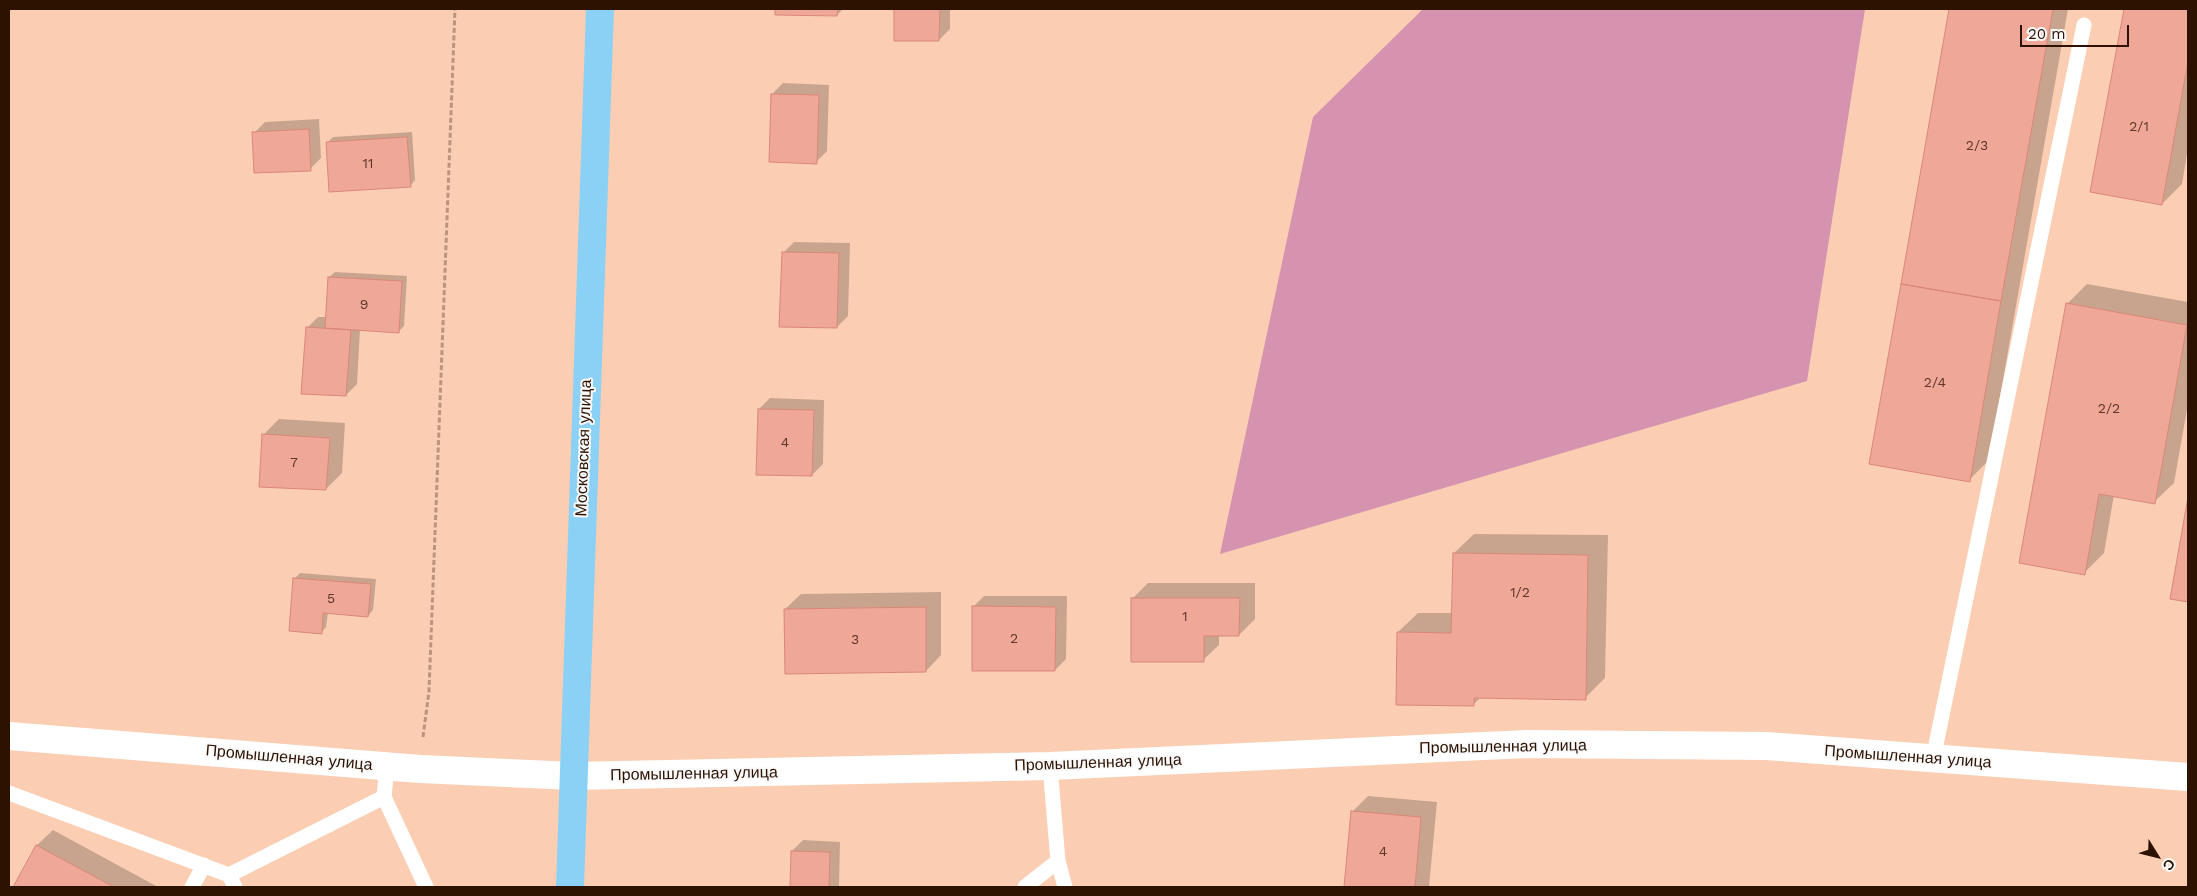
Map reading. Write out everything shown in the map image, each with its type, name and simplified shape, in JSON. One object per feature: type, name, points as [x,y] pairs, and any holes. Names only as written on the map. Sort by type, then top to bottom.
[{"type":"highway","name":"Московская улица","points":[[570,887],[600,9]]},
{"type":"street","name":"Промышленная улица","points":[[9,736],[420,769],[573,776],[1050,766],[1527,744],[1766,746],[2188,778]]},
{"type":"lane","points":[[1933,759],[2084,25]]},
{"type":"lane","points":[[387,766],[384,797],[426,887]]},
{"type":"lane","points":[[1050,766],[1058,861],[1066,887]]},
{"type":"lane","points":[[9,793],[204,866],[232,881],[384,797]]},
{"type":"lane","points":[[1025,887],[1058,861]]},
{"type":"lane","points":[[192,887],[204,866]]},
{"type":"path","points":[[420,769],[429,690],[455,9]]},
{"type":"shaded area","points":[[1423,9],[1865,9],[1807,381],[1220,554],[1313,117]]},
{"type":"building","points":[[775,9],[838,9],[837,16],[775,15]]},
{"type":"building","points":[[894,9],[940,9],[939,41],[894,41]]},
{"type":"building","points":[[1949,9],[2053,9],[2001,301],[1901,284]]},
{"type":"building","points":[[2124,9],[2188,9],[2188,62],[2162,205],[2090,192]]},
{"type":"building","points":[[771,94],[819,95],[817,164],[769,162]]},
{"type":"building","points":[[309,129],[311,171],[254,173],[252,132]]},
{"type":"building","points":[[407,137],[411,187],[329,192],[326,142]]},
{"type":"building","points":[[782,252],[839,253],[837,328],[779,327]]},
{"type":"building","points":[[328,277],[402,281],[399,333],[325,328]]},
{"type":"building","points":[[1901,284],[2001,301],[1970,482],[1869,464]]},
{"type":"building","points":[[2066,303],[2187,325],[2155,504],[2099,494],[2085,575],[2019,563]]},
{"type":"building","points":[[306,327],[351,330],[346,396],[301,394]]},
{"type":"building","points":[[758,409],[814,410],[812,476],[756,475]]},
{"type":"building","points":[[262,434],[330,438],[326,490],[259,487]]},
{"type":"building","points":[[2188,497],[2188,602],[2170,599]]},
{"type":"building","points":[[1453,553],[1588,555],[1586,700],[1474,698],[1474,706],[1396,705],[1397,632],[1451,633]]},
{"type":"building","points":[[293,578],[371,584],[368,617],[323,613],[322,634],[289,631]]},
{"type":"building","points":[[1131,598],[1240,598],[1239,636],[1204,636],[1204,662],[1131,662]]},
{"type":"building","points":[[972,606],[1056,607],[1055,671],[972,671]]},
{"type":"building","points":[[926,607],[926,672],[785,674],[784,609]]},
{"type":"building","points":[[1351,811],[1421,817],[1415,887],[1344,887]]},
{"type":"building","points":[[36,845],[114,887],[13,887]]},
{"type":"building","points":[[791,851],[830,852],[829,887],[790,887]]}]
